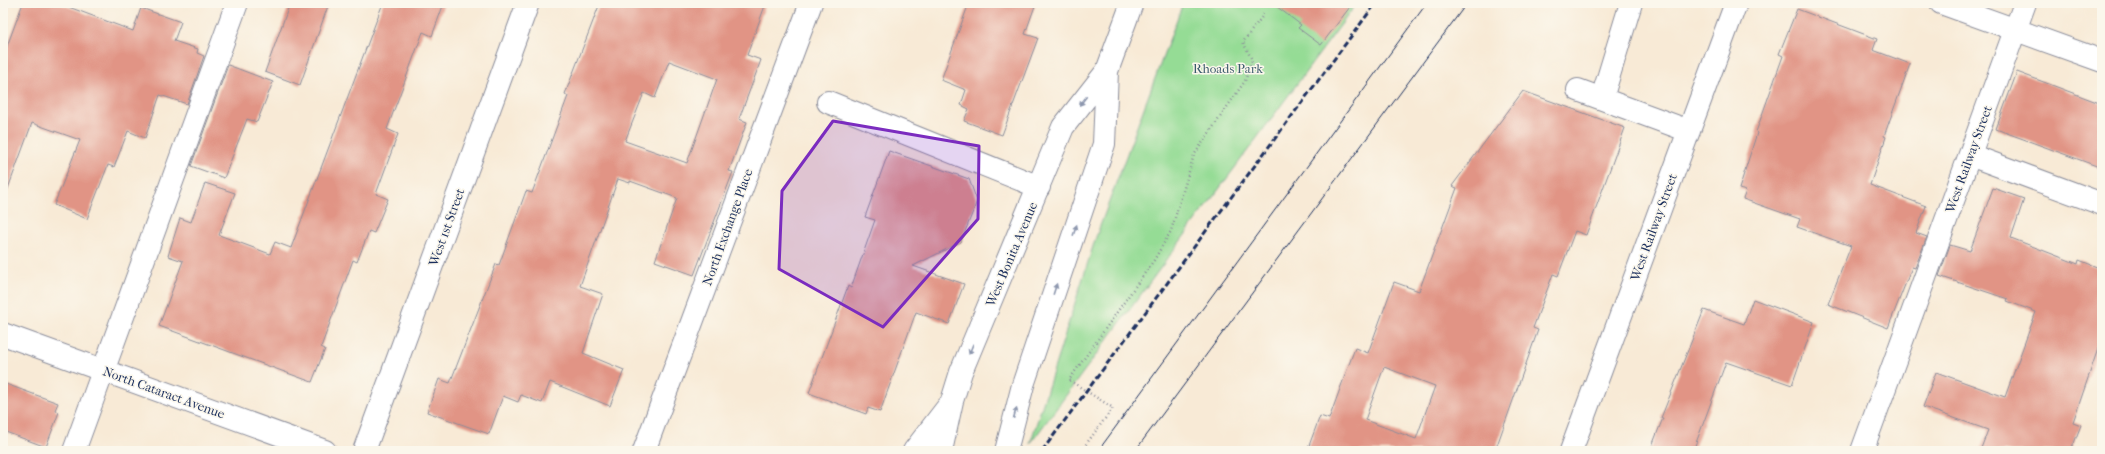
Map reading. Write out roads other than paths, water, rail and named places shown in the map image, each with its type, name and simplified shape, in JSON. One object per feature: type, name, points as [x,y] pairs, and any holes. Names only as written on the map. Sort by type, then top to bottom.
[{"type":"street","points":[[74,451],[237,3]]},
{"type":"street","name":"West 1st Street","points":[[364,451],[528,3]]},
{"type":"street","name":"North Exchange Place","points":[[644,451],[811,3]]},
{"type":"street","name":"West Bonita Avenue","points":[[1006,451],[1023,385],[1104,144],[1107,71],[1132,3]]},
{"type":"street","points":[[1602,98],[1631,3]]},
{"type":"street","name":"West Railway Street","points":[[1571,451],[1736,3]]},
{"type":"street","points":[[1941,3],[2102,61]]},
{"type":"street","name":"West Railway Street","points":[[1862,451],[2025,3]]},
{"type":"street","name":"West Bonita Avenue","points":[[941,451],[952,401],[961,372],[1063,127],[1107,71]]},
{"type":"street","points":[[1578,90],[1688,131]]},
{"type":"street","points":[[828,102],[1039,187]]},
{"type":"street","points":[[1970,155],[2102,204]]},
{"type":"street","name":"North Cataract Avenue","points":[[3,334],[325,451]]},
{"type":"street","points":[[914,451],[952,401]]},
{"type":"tram line","points":[[1098,451],[1427,3]]},
{"type":"tram line","points":[[1135,451],[1467,3]]},
{"type":"railway","points":[[1042,451],[1376,3]]},
{"type":"park label","name":"Rhoads Park","points":[[1228,68]]}]
